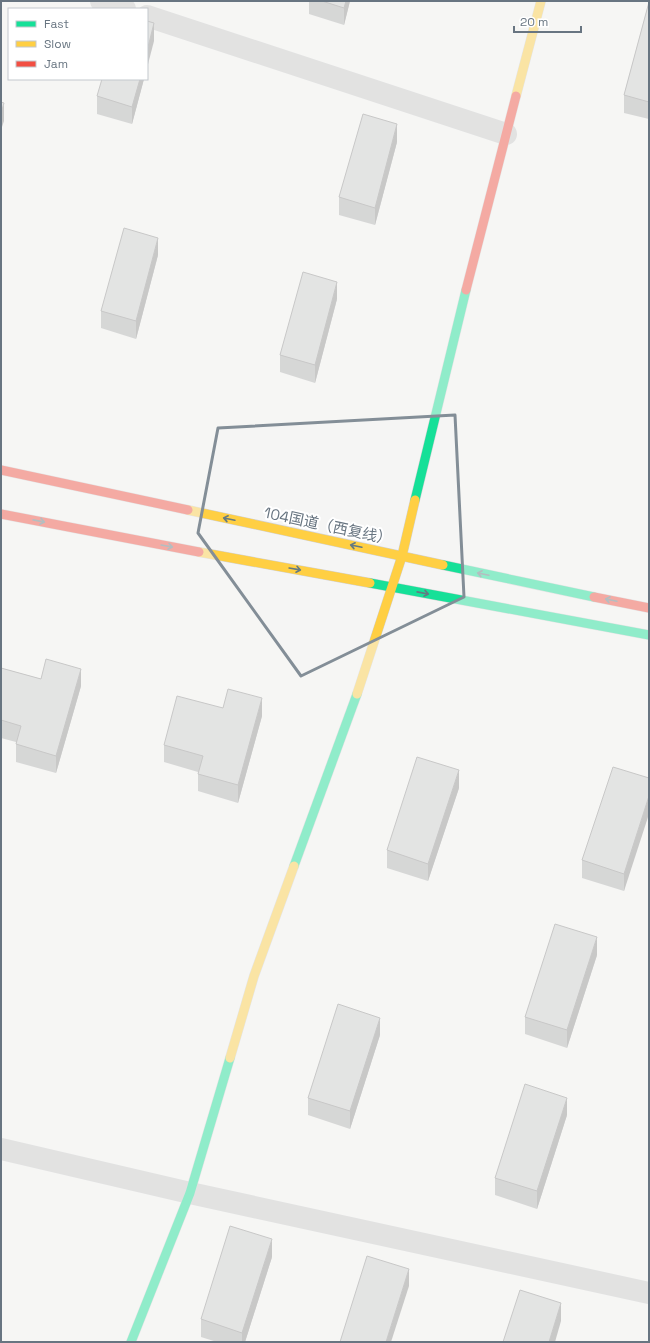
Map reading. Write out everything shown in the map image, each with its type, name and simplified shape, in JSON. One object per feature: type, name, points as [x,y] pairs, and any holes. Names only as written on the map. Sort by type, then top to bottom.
[{"type":"main road","points":[[131,1342],[190,1193],[254,976],[356,697],[402,556],[475,250],[541,1]]},
{"type":"main road","name":"104国道（西复线）","points":[[1,470],[649,608]]},
{"type":"main road","points":[[1,514],[649,635]]},
{"type":"street","points":[[101,1],[122,8]]},
{"type":"street","points":[[148,16],[506,134]]},
{"type":"street","points":[[1,1149],[190,1193],[649,1293]]},
{"type":"highlighted area","points":[[455,415],[464,597],[301,676],[198,533],[218,428]]},
{"type":"building","points":[[322,1],[346,1],[344,8]]},
{"type":"building","points":[[649,2],[649,102],[624,95]]},
{"type":"building","points":[[148,21],[154,23],[148,47]]},
{"type":"building","points":[[102,80],[140,80],[132,107],[97,96]]},
{"type":"building","points":[[1,102],[4,103],[1,113]]},
{"type":"building","points":[[363,114],[397,124],[375,208],[339,197]]},
{"type":"building","points":[[124,228],[158,238],[136,321],[101,311]]},
{"type":"building","points":[[303,272],[337,282],[315,365],[280,355]]},
{"type":"building","points":[[46,659],[81,669],[56,756],[16,744],[21,726],[1,720],[1,668],[41,679]]},
{"type":"building","points":[[228,689],[262,698],[238,785],[198,774],[203,756],[164,745],[177,696],[223,708]]},
{"type":"building","points":[[417,757],[459,770],[428,864],[387,850]]},
{"type":"building","points":[[613,767],[649,778],[649,796],[624,874],[582,860]]},
{"type":"building","points":[[555,924],[597,937],[567,1030],[525,1017]]},
{"type":"building","points":[[338,1004],[380,1018],[350,1111],[308,1098]]},
{"type":"building","points":[[525,1084],[567,1098],[537,1191],[495,1178]]},
{"type":"building","points":[[230,1226],[272,1239],[242,1333],[201,1319]]},
{"type":"building","points":[[367,1256],[409,1269],[386,1342],[340,1342]]},
{"type":"building","points":[[520,1290],[561,1303],[549,1342],[503,1342]]},
{"type":"traffic: fast","points":[[415,500],[466,290]]},
{"type":"traffic: fast","points":[[443,565],[594,597]]},
{"type":"traffic: fast","points":[[370,583],[649,635]]},
{"type":"traffic: fast","points":[[294,866],[357,694]]},
{"type":"traffic: fast","points":[[131,1342],[190,1193],[230,1058]]},
{"type":"traffic: slow","points":[[516,96],[541,1]]},
{"type":"traffic: slow","points":[[357,694],[402,556],[415,500]]},
{"type":"traffic: slow","points":[[188,510],[443,565]]},
{"type":"traffic: slow","points":[[199,552],[370,583]]},
{"type":"traffic: slow","points":[[230,1058],[254,976],[294,866]]},
{"type":"traffic: jam","points":[[466,290],[516,96]]},
{"type":"traffic: jam","points":[[1,470],[188,510]]},
{"type":"traffic: jam","points":[[1,514],[199,552]]},
{"type":"traffic: jam","points":[[594,597],[649,608]]}]
